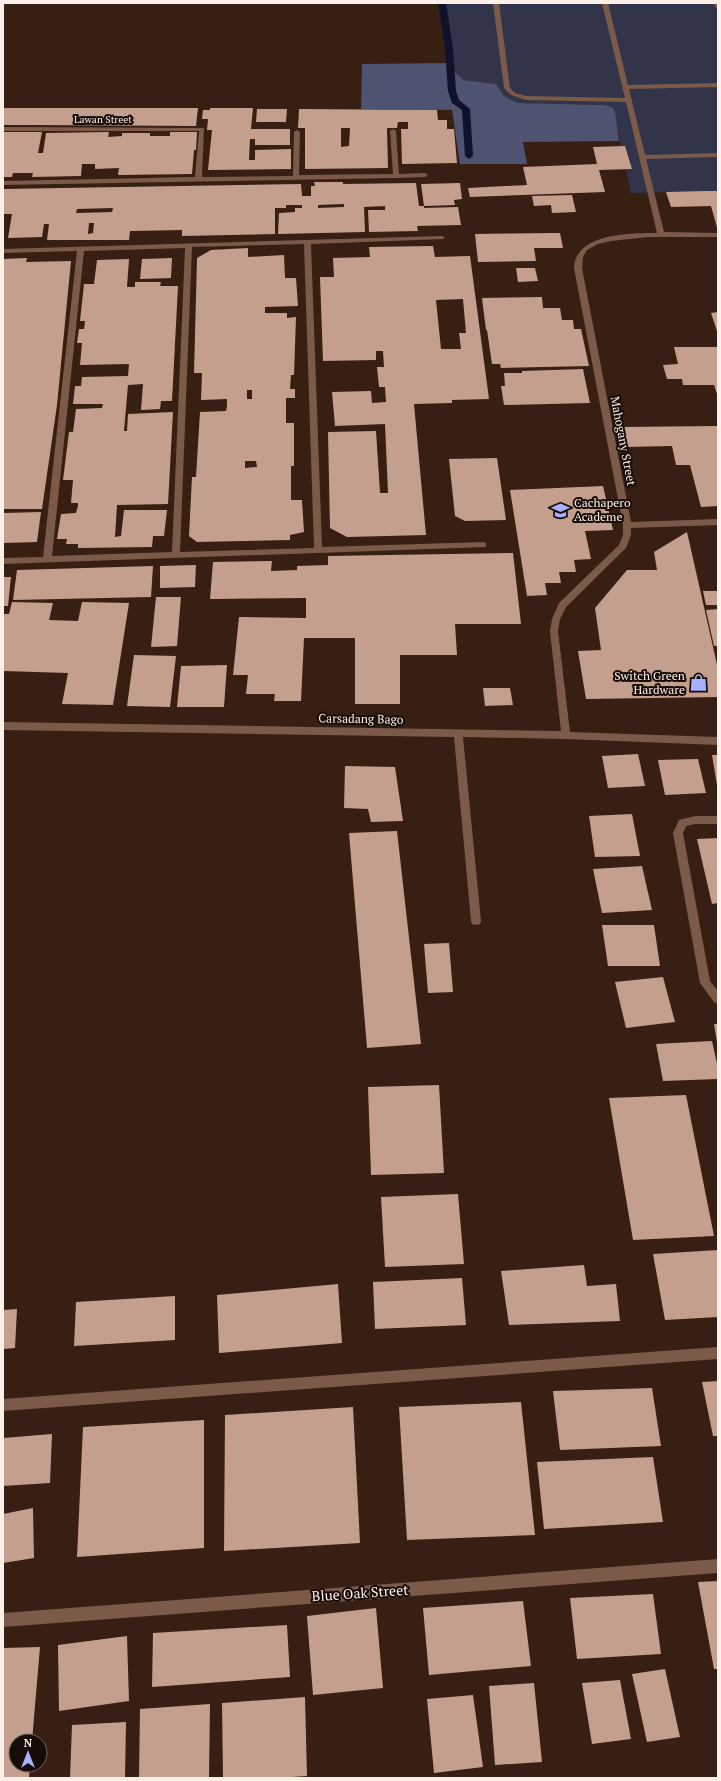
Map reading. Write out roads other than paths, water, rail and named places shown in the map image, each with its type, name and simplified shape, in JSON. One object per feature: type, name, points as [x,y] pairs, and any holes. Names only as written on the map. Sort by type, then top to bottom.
[{"type":"street","points":[[496,3],[507,88],[513,94],[526,98],[628,100]]},
{"type":"street","points":[[605,3],[661,236],[718,235]]},
{"type":"street","points":[[717,3],[718,7]]},
{"type":"street","points":[[625,87],[718,85]]},
{"type":"street","name":"Lawan Street","points":[[3,129],[202,129],[198,180]]},
{"type":"street","points":[[392,131],[396,176]]},
{"type":"street","points":[[296,178],[297,132]]},
{"type":"street","points":[[642,157],[718,155]]},
{"type":"street","points":[[3,183],[425,175]]},
{"type":"street","name":"Mahogany Street","points":[[566,735],[554,631],[556,619],[562,605],[623,546],[628,535],[578,268],[578,258],[585,248],[601,240],[640,236],[661,236]]},
{"type":"street","points":[[3,251],[442,238]]},
{"type":"street","points":[[307,242],[318,550]]},
{"type":"street","points":[[176,556],[189,246]]},
{"type":"street","points":[[47,560],[81,249]]},
{"type":"street","points":[[627,525],[718,522]]},
{"type":"street","points":[[3,561],[483,545]]},
{"type":"street","name":"Carsadang Bago","points":[[3,726],[566,735],[718,740]]},
{"type":"street","points":[[458,733],[476,921]]},
{"type":"street","points":[[718,820],[696,820],[682,823],[678,833],[705,983],[718,1000]]},
{"type":"street","points":[[3,1405],[718,1353]]},
{"type":"street","name":"Blue Oak Street","points":[[3,1620],[718,1566]]},
{"type":"waterway","points":[[442,3],[449,48],[452,91],[455,101],[466,109],[469,156]]},
{"type":"place","name":"Cachapero Academe","points":[[561,510]]},
{"type":"place","name":"Switch Green Hardware","points":[[698,683]]}]
